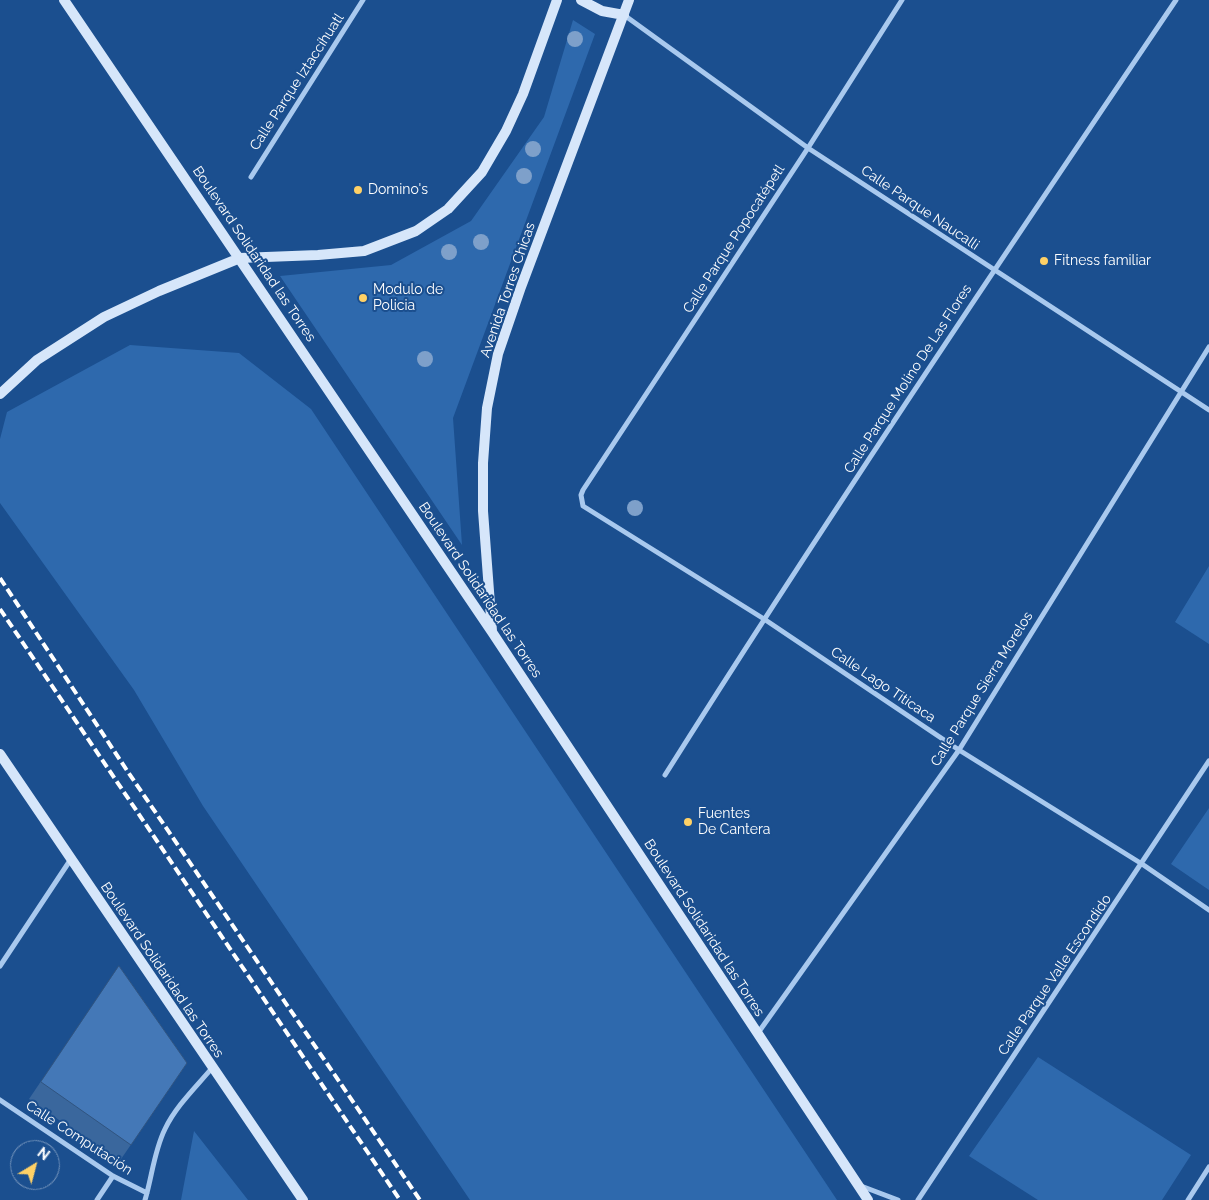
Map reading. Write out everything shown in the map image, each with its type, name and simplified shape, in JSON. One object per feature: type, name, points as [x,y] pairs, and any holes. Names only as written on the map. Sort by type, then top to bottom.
[{"type":"main road","name":"Boulevard Solidaridad las Torres","points":[[64,0],[492,632],[868,1200]]},
{"type":"main road","points":[[0,394],[37,360],[104,316],[159,290],[240,258],[318,255],[364,250],[416,231],[448,209],[482,172],[506,131],[523,94],[557,0]]},
{"type":"main road","points":[[581,0],[602,11],[624,16]]},
{"type":"main road","name":"Avenida Torres Chicas","points":[[492,632],[483,511],[483,463],[487,408],[496,363],[521,287],[629,0]]},
{"type":"main road","name":"Boulevard Solidaridad las Torres","points":[[0,754],[303,1200]]},
{"type":"street","name":"Calle Parque Iztaccíhuatl","points":[[251,177],[363,0]]},
{"type":"street","name":"Calle Parque Popocatépetl","points":[[583,490],[808,148],[902,0]]},
{"type":"street","name":"Calle Parque Molino De Las Flores","points":[[666,775],[764,619],[993,271],[1176,0]]},
{"type":"street","name":"Calle Parque Naucalli","points":[[624,16],[808,148],[993,271],[1209,410]]},
{"type":"street","name":"Calle Parque Sierra Morelos","points":[[758,1034],[959,750],[1209,346]]},
{"type":"street","name":"Calle Lago Titicaca","points":[[583,490],[582,506],[764,619],[959,750],[1142,864],[1209,910]]},
{"type":"street","name":"Calle Parque Valle Escondido","points":[[918,1200],[1209,761]]},
{"type":"street","points":[[0,966],[71,859]]},
{"type":"street","points":[[145,1200],[164,1129],[174,1113],[212,1068]]},
{"type":"street","name":"Calle Computación","points":[[0,1100],[113,1176],[147,1193]]},
{"type":"street","points":[[1188,1200],[1209,1167]]},
{"type":"street","points":[[97,1200],[113,1176]]},
{"type":"street","points":[[858,1185],[898,1200]]},
{"type":"shaded area","points":[[573,20],[595,34],[453,418],[462,545],[280,276],[391,265],[471,221],[544,117]]},
{"type":"shaded area","points":[[130,345],[239,353],[311,409],[837,1200],[470,1200],[203,806],[134,690],[0,503],[0,439],[7,412]]},
{"type":"shaded area","points":[[1209,566],[1209,644],[1175,622]]},
{"type":"shaded area","points":[[1209,808],[1209,890],[1171,864]]},
{"type":"shaded area","points":[[1038,1057],[1191,1155],[1162,1200],[1038,1200],[969,1156]]},
{"type":"shaded area","points":[[194,1131],[248,1200],[181,1200]]},
{"type":"building","points":[[119,966],[187,1063],[131,1145],[41,1082]]},
{"type":"railway","points":[[0,578],[128,772],[420,1200]]},
{"type":"railway","points":[[0,609],[400,1200]]},
{"type":"place","name":"Domino's","points":[[358,190]]},
{"type":"place","name":"Fitness familiar","points":[[1044,261]]},
{"type":"place","name":"Modulo de Policia","points":[[363,298]]},
{"type":"place","name":"Fuentes De Cantera","points":[[688,822]]}]
